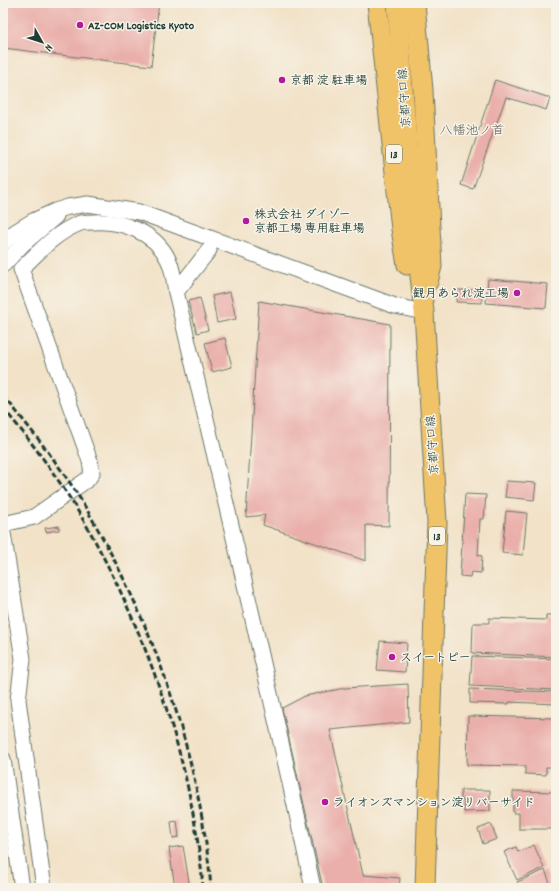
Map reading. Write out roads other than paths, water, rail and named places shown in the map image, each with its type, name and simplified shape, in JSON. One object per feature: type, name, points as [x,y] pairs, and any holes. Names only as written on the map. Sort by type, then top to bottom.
[{"type":"main road","name":"13","points":[[377,3],[401,229],[409,271],[424,306]]},
{"type":"main road","name":"京都守口線","points":[[397,3],[410,185],[424,306],[437,522],[425,888]]},
{"type":"main road","name":"13","points":[[415,3],[423,90],[432,266],[424,306]]},
{"type":"street","points":[[3,243],[15,232],[33,221],[55,211],[68,207],[88,204],[139,212],[395,306],[424,306]]},
{"type":"street","points":[[3,265],[23,244],[68,207]]},
{"type":"street","points":[[3,524],[34,517],[88,479],[92,473],[90,461],[21,269],[55,236],[80,223],[103,221],[129,226],[150,238],[161,248],[168,260],[242,568],[277,720],[313,888]]},
{"type":"street","points":[[176,292],[209,250]]},
{"type":"street","points":[[3,533],[23,659],[18,700],[44,888]]},
{"type":"street","points":[[3,759],[22,888]]},
{"type":"railway","points":[[3,395],[58,465],[78,495],[111,554],[153,645],[185,740],[205,838],[211,888]]},
{"type":"railway","points":[[3,408],[24,433],[71,499],[98,547],[133,619],[161,693],[184,770],[199,848],[203,888]]},
{"type":"place","name":"AZ-COM Logistics Kyoto","points":[[80,25]]},
{"type":"place","name":"京都 淀 駐車場","points":[[282,80]]},
{"type":"place","name":"株式会社 ダイゾー 京都工場 専用駐車場","points":[[246,221]]},
{"type":"place","name":"観月あられ淀工場","points":[[517,293]]},
{"type":"place","name":"スイートピー","points":[[392,657]]},
{"type":"place","name":"ライオンズマンション淀リバーサイド","points":[[325,802]]},
{"type":"district","name":"八幡池ノ首","points":[[472,129]]}]
